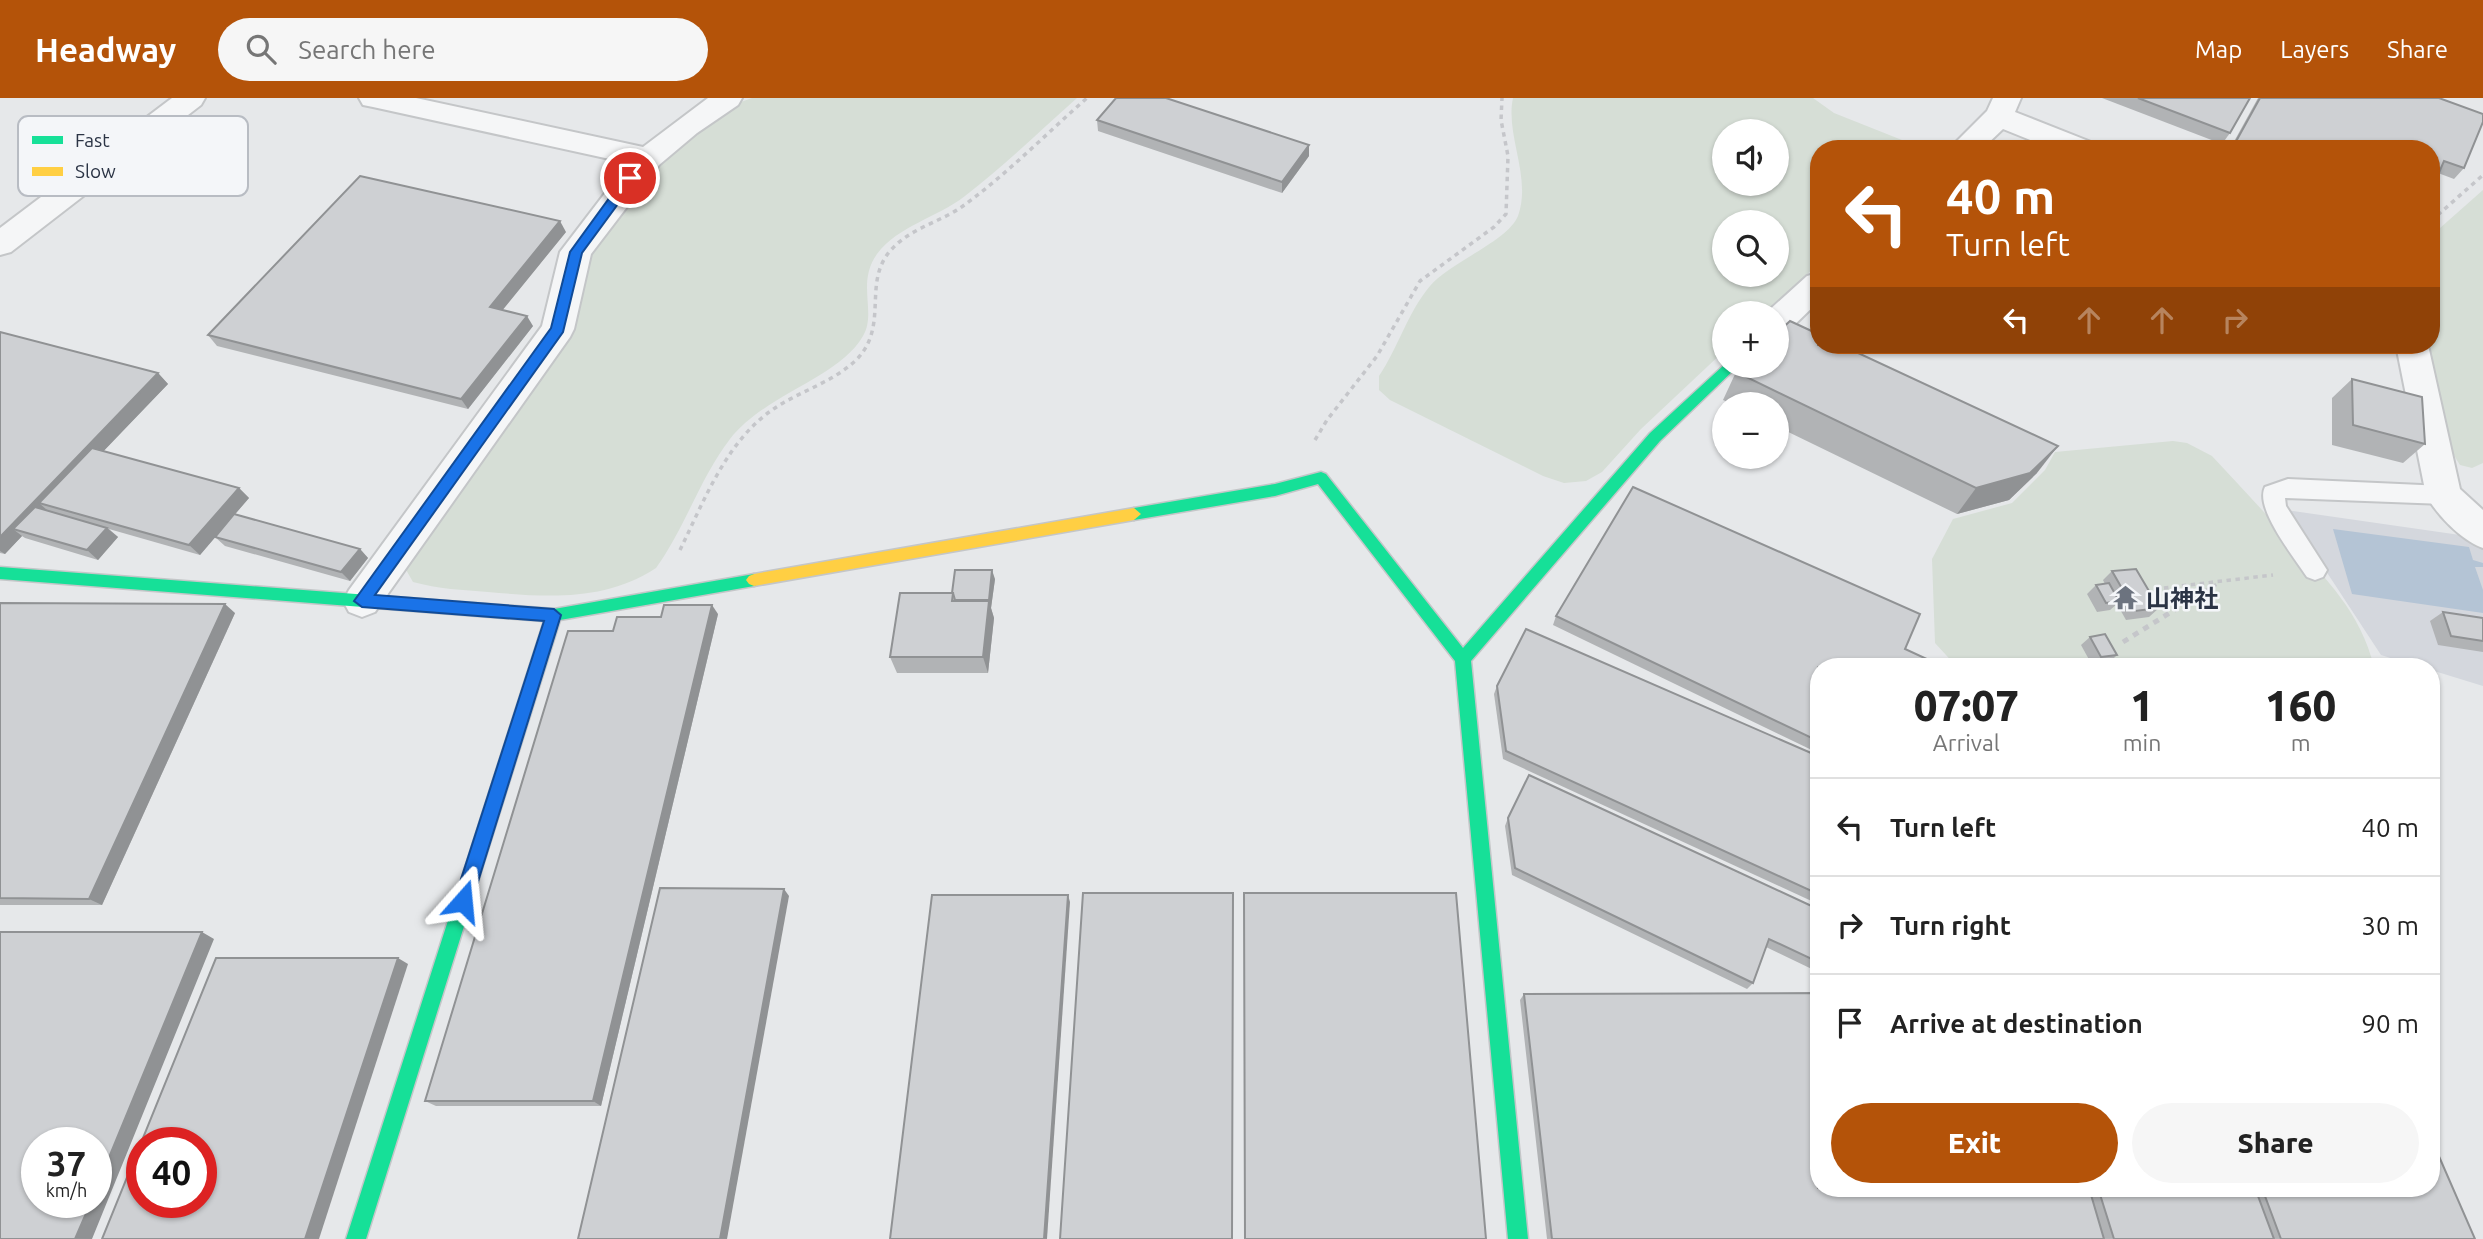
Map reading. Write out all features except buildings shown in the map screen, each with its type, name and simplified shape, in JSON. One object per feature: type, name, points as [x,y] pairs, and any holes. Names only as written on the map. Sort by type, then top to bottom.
[{"type":"street","points":[[167,116],[191,98]]},
{"type":"street","points":[[373,98],[648,158]]},
{"type":"street","points":[[362,601],[558,329],[576,252],[648,158],[687,126],[728,98]]},
{"type":"street","points":[[1972,140],[2003,107],[2064,140]]},
{"type":"street","points":[[0,244],[63,196]]},
{"type":"street","points":[[1789,311],[1810,291]]},
{"type":"street","points":[[2414,354],[2444,495],[2483,533]]},
{"type":"street","points":[[1463,659],[1655,437],[1718,378]]},
{"type":"street","points":[[0,573],[554,615],[1275,490],[1321,478],[1463,659],[1518,1239]]},
{"type":"street","points":[[356,1239],[554,615]]},
{"type":"lane","points":[[2315,570],[2275,508],[2273,493],[2288,488],[2444,495]]},
{"type":"path","points":[[655,597],[720,471],[739,442],[764,416],[855,360],[874,335],[878,308],[874,282],[885,257],[906,236],[944,218],[972,199],[1087,98]]},
{"type":"path","points":[[1321,478],[1314,458],[1315,438],[1373,363],[1420,281],[1494,227],[1506,214],[1508,156],[1501,120],[1502,98]]},
{"type":"path","points":[[2440,213],[2483,175]]},
{"type":"path","points":[[2155,589],[2315,570]]},
{"type":"path","points":[[2123,642],[2220,581]]},
{"type":"shaded area","points":[[752,98],[1077,98],[965,196],[896,236],[877,254],[868,276],[868,318],[863,336],[852,351],[837,363],[762,410],[730,439],[656,568],[616,587],[575,595],[510,594],[450,589],[413,582],[405,568],[588,253],[658,161],[730,106]]},
{"type":"shaded area","points":[[1513,98],[1813,98],[1834,113],[1902,140],[1810,140],[1810,271],[1778,301],[1712,301],[1712,362],[1641,429],[1602,472],[1586,481],[1564,483],[1543,476],[1390,400],[1379,390],[1379,376],[1422,296],[1439,277],[1503,234],[1518,216],[1522,186],[1512,127]]},
{"type":"shaded area","points":[[2483,190],[2483,463],[2472,468],[2460,465],[2447,437],[2435,391],[2429,354],[2440,354],[2440,228]]},
{"type":"shaded area","points":[[2173,441],[2187,443],[2212,456],[2340,597],[2360,630],[2371,658],[1949,658],[1935,643],[1932,559],[1953,519],[2012,503],[2045,470],[2055,452]]},
{"type":"shaded area","points":[[2286,510],[2467,536],[2483,550],[2483,686],[2440,673],[2440,658],[2390,658],[2381,655]]},
{"type":"water","points":[[2333,529],[2469,547],[2473,560],[2483,563],[2483,567],[2475,567],[2483,590],[2483,613],[2352,594]]},
{"type":"traffic: fast","points":[[1518,1239],[1463,659],[1655,437],[1718,378]]},
{"type":"traffic: fast","points":[[1134,514],[1275,490],[1321,478],[1463,659]]},
{"type":"traffic: fast","points":[[0,573],[554,615],[754,580]]},
{"type":"traffic: fast","points":[[356,1239],[554,615]]},
{"type":"traffic: slow","points":[[754,580],[1134,514]]},
{"type":"place","name":"山神社","points":[[2126,598]]},
{"type":"route","points":[[463,901],[554,615],[362,601],[558,329],[576,252],[630,178]]}]
